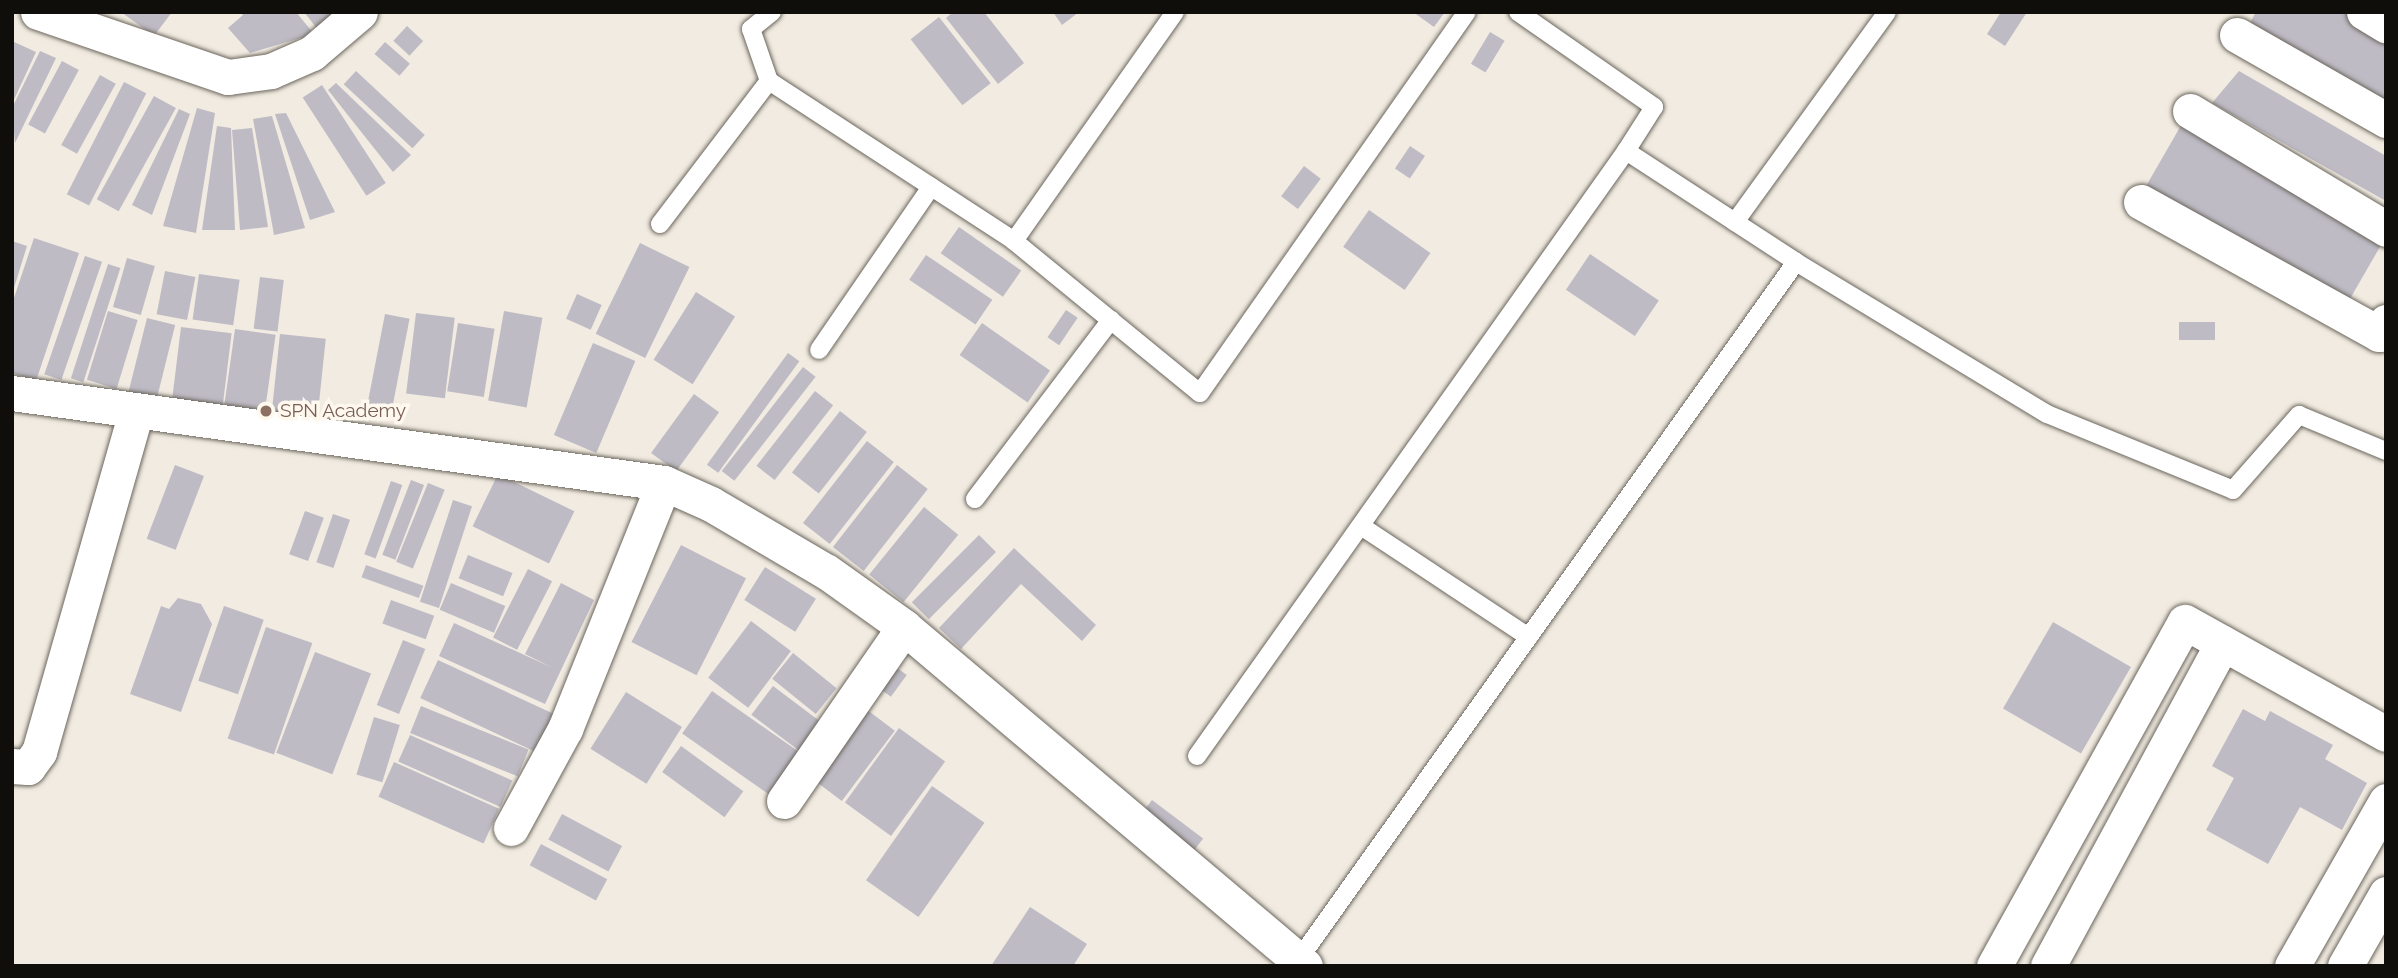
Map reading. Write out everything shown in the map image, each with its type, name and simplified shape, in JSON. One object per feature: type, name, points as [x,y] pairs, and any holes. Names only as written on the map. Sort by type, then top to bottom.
[{"type":"street","points":[[38,12],[228,77],[271,71],[312,53],[360,12]]},
{"type":"street","points":[[2364,12],[2386,25]]},
{"type":"street","points":[[2237,35],[2386,120]]},
{"type":"street","points":[[2190,111],[2386,229]]},
{"type":"street","points":[[2141,202],[2379,334],[2386,323]]},
{"type":"street","points":[[12,394],[135,414],[664,483],[711,504],[827,572],[904,627],[1302,962]]},
{"type":"street","points":[[12,766],[28,767],[39,752],[135,414]]},
{"type":"street","points":[[511,828],[565,729],[664,483]]},
{"type":"street","points":[[1994,966],[2185,622],[2386,734]]},
{"type":"street","points":[[784,801],[904,627]]},
{"type":"street","points":[[2048,966],[2224,643]]},
{"type":"street","points":[[2292,966],[2386,801]]},
{"type":"street","points":[[2345,966],[2386,894]]},
{"type":"lane","points":[[772,12],[751,29],[769,81],[1014,241],[1200,393],[1466,12]]},
{"type":"lane","points":[[1014,241],[1175,12]]},
{"type":"lane","points":[[1197,756],[1626,151],[1654,107],[1518,12]]},
{"type":"lane","points":[[1735,222],[1887,12]]},
{"type":"lane","points":[[660,224],[769,81]]},
{"type":"lane","points":[[1626,151],[1796,262],[2047,414],[2234,491],[2300,415],[2386,451]]},
{"type":"lane","points":[[819,350],[931,187]]},
{"type":"lane","points":[[1302,962],[1796,262]]},
{"type":"lane","points":[[975,499],[1111,320]]},
{"type":"lane","points":[[1361,526],[1529,637]]},
{"type":"building","points":[[121,12],[172,12],[154,36]]},
{"type":"building","points":[[240,12],[296,12],[314,34],[250,53],[228,28],[243,15]]},
{"type":"building","points":[[304,12],[342,12],[319,31]]},
{"type":"building","points":[[953,12],[984,12],[1024,63],[998,84],[946,18]]},
{"type":"building","points":[[1053,12],[1079,12],[1062,25]]},
{"type":"building","points":[[1413,12],[1445,12],[1434,27]]},
{"type":"building","points":[[2001,12],[2027,12],[2005,46],[1987,34]]},
{"type":"building","points":[[2256,12],[2346,12],[2386,36],[2386,107],[2246,30]]},
{"type":"building","points":[[939,17],[991,83],[962,105],[911,39]]},
{"type":"building","points":[[407,26],[423,41],[409,56],[393,41]]},
{"type":"building","points":[[1490,32],[1505,41],[1486,72],[1471,64]]},
{"type":"building","points":[[12,41],[36,52],[12,104]]},
{"type":"building","points":[[385,42],[410,64],[399,76],[375,54]]},
{"type":"building","points":[[40,51],[56,58],[15,143],[12,108]]},
{"type":"building","points":[[62,61],[79,70],[45,133],[28,125]]},
{"type":"building","points":[[356,71],[425,135],[412,148],[344,84]]},
{"type":"building","points":[[2239,71],[2386,156],[2386,201],[2212,103]]},
{"type":"building","points":[[100,75],[116,84],[77,154],[61,145]]},
{"type":"building","points":[[124,82],[146,93],[89,206],[67,194]]},
{"type":"building","points":[[336,83],[411,155],[393,172],[328,90]]},
{"type":"building","points":[[322,85],[386,183],[366,196],[303,98]]},
{"type":"building","points":[[154,96],[176,108],[119,211],[97,199]]},
{"type":"building","points":[[197,108],[215,113],[196,233],[163,226]]},
{"type":"building","points":[[179,109],[190,114],[152,215],[132,205]]},
{"type":"building","points":[[286,113],[335,212],[310,220],[275,114]]},
{"type":"building","points":[[272,116],[305,228],[274,235],[253,119]]},
{"type":"building","points":[[2183,122],[2385,238],[2348,302],[2146,185]]},
{"type":"building","points":[[217,126],[231,128],[235,230],[202,230]]},
{"type":"building","points":[[252,128],[268,227],[240,230],[232,130]]},
{"type":"building","points":[[1410,146],[1425,156],[1410,178],[1395,168]]},
{"type":"building","points":[[1304,166],[1321,179],[1298,209],[1281,196]]},
{"type":"building","points":[[1369,210],[1430,253],[1405,290],[1343,247]]},
{"type":"building","points":[[959,227],[1021,271],[1003,297],[941,253]]},
{"type":"building","points":[[34,238],[79,253],[36,381],[12,373],[12,304]]},
{"type":"building","points":[[12,241],[27,246],[13,291],[12,291]]},
{"type":"building","points":[[640,243],[689,267],[645,358],[596,334]]},
{"type":"building","points":[[1590,254],[1659,300],[1635,336],[1566,290]]},
{"type":"building","points":[[926,255],[992,300],[976,325],[909,280]]},
{"type":"building","points":[[85,256],[102,262],[61,380],[44,374]]},
{"type":"building","points":[[127,258],[155,266],[141,315],[113,307]]},
{"type":"building","points":[[108,264],[120,268],[83,382],[71,378]]},
{"type":"building","points":[[165,271],[195,277],[187,320],[157,314]]},
{"type":"building","points":[[199,274],[240,280],[233,325],[193,320]]},
{"type":"building","points":[[260,277],[284,280],[277,332],[254,329]]},
{"type":"building","points":[[696,292],[735,316],[693,384],[654,360]]},
{"type":"building","points":[[577,294],[602,305],[591,330],[566,319]]},
{"type":"building","points":[[1066,310],[1078,318],[1059,345],[1048,337]]},
{"type":"building","points":[[108,311],[138,320],[117,389],[87,380]]},
{"type":"building","points":[[504,311],[542,318],[527,407],[488,401]]},
{"type":"building","points":[[416,313],[455,318],[445,398],[406,393]]},
{"type":"building","points":[[385,314],[410,319],[391,415],[366,410]]},
{"type":"building","points":[[147,318],[175,325],[155,405],[127,398]]},
{"type":"building","points":[[2179,322],[2215,322],[2215,340],[2179,340]]},
{"type":"building","points":[[458,323],[495,329],[484,397],[447,391]]},
{"type":"building","points":[[982,323],[1050,371],[1028,403],[960,355]]},
{"type":"building","points":[[181,327],[232,333],[222,414],[171,407]]},
{"type":"building","points":[[235,329],[276,335],[264,416],[224,410]]},
{"type":"building","points":[[280,334],[326,339],[317,419],[272,415]]},
{"type":"building","points":[[593,343],[635,361],[596,453],[554,435]]},
{"type":"building","points":[[788,353],[799,361],[718,473],[707,465]]},
{"type":"building","points":[[803,367],[816,377],[734,481],[722,471]]},
{"type":"building","points":[[815,391],[833,405],[775,480],[757,466]]},
{"type":"building","points":[[694,394],[719,412],[676,471],[651,453]]},
{"type":"building","points":[[840,411],[867,432],[819,493],[792,472]]},
{"type":"building","points":[[867,441],[894,462],[830,544],[803,523]]},
{"type":"building","points":[[175,465],[204,476],[176,550],[147,539]]},
{"type":"building","points":[[897,465],[928,489],[864,571],[833,547]]},
{"type":"building","points":[[498,474],[574,511],[549,563],[473,526]]},
{"type":"building","points":[[411,480],[424,485],[395,560],[382,555]]},
{"type":"building","points":[[391,481],[402,485],[376,558],[364,554]]},
{"type":"building","points":[[428,483],[445,490],[413,569],[396,562]]},
{"type":"building","points":[[453,500],[472,506],[439,608],[420,602]]},
{"type":"building","points":[[924,507],[958,535],[903,602],[869,575]]},
{"type":"building","points":[[305,511],[324,518],[308,561],[289,554]]},
{"type":"building","points":[[333,514],[350,520],[333,568],[316,562]]},
{"type":"building","points":[[979,535],[996,552],[929,619],[912,602]]},
{"type":"building","points":[[681,545],[746,578],[697,675],[632,642]]},
{"type":"building","points":[[1014,548],[1096,625],[1082,641],[1021,584],[961,649],[939,628]]},
{"type":"building","points":[[468,555],[513,573],[503,596],[459,578]]},
{"type":"building","points":[[366,565],[423,586],[419,598],[362,577]]},
{"type":"building","points":[[765,567],[816,599],[795,632],[744,600]]},
{"type":"building","points":[[528,569],[552,581],[517,650],[493,638]]},
{"type":"building","points":[[451,583],[505,606],[494,633],[440,610]]},
{"type":"building","points":[[561,583],[594,600],[545,704],[439,656],[454,623],[553,668],[525,654]]},
{"type":"building","points":[[178,598],[201,604],[212,624],[181,712],[130,694],[161,606],[169,609]]},
{"type":"building","points":[[391,600],[434,616],[426,639],[382,623]]},
{"type":"building","points":[[224,606],[264,620],[238,694],[198,681]]},
{"type":"building","points":[[751,621],[791,651],[748,708],[708,678]]},
{"type":"building","points":[[2053,622],[2131,667],[2081,754],[2003,709]]},
{"type":"building","points":[[266,627],[312,643],[274,755],[228,739]]},
{"type":"building","points":[[403,640],[425,649],[399,714],[377,705]]},
{"type":"building","points":[[315,652],[371,674],[332,774],[276,753]]},
{"type":"building","points":[[793,653],[837,688],[816,714],[772,679]]},
{"type":"building","points":[[438,660],[554,714],[536,752],[420,698]]},
{"type":"building","points":[[893,665],[907,675],[891,697],[877,687]]},
{"type":"building","points":[[773,686],[821,722],[799,751],[751,715]]},
{"type":"building","points":[[712,691],[799,752],[769,794],[682,734]]},
{"type":"building","points":[[626,692],[682,727],[646,784],[590,749]]},
{"type":"building","points":[[421,706],[529,749],[518,776],[410,733]]},
{"type":"building","points":[[866,709],[895,731],[842,801],[813,779]]},
{"type":"building","points":[[2243,709],[2265,721],[2270,711],[2333,745],[2325,759],[2367,783],[2342,830],[2300,807],[2268,864],[2206,830],[2234,778],[2212,766]]},
{"type":"building","points":[[374,717],[400,725],[382,782],[356,774]]},
{"type":"building","points":[[899,728],[945,762],[891,836],[845,802]]},
{"type":"building","points":[[410,735],[512,781],[501,807],[398,761]]},
{"type":"building","points":[[681,746],[743,791],[724,817],[662,772]]},
{"type":"building","points":[[394,762],[499,809],[484,843],[379,797]]},
{"type":"building","points":[[932,786],[984,823],[918,917],[866,880]]},
{"type":"building","points":[[1152,800],[1203,839],[1187,860],[1136,822]]},
{"type":"building","points":[[562,814],[622,846],[608,872],[548,840]]},
{"type":"building","points":[[541,844],[607,879],[596,900],[530,865]]},
{"type":"building","points":[[1030,907],[1087,944],[1073,966],[991,966]]},
{"type":"place","name":"SPN Academy","points":[[266,411]]}]
